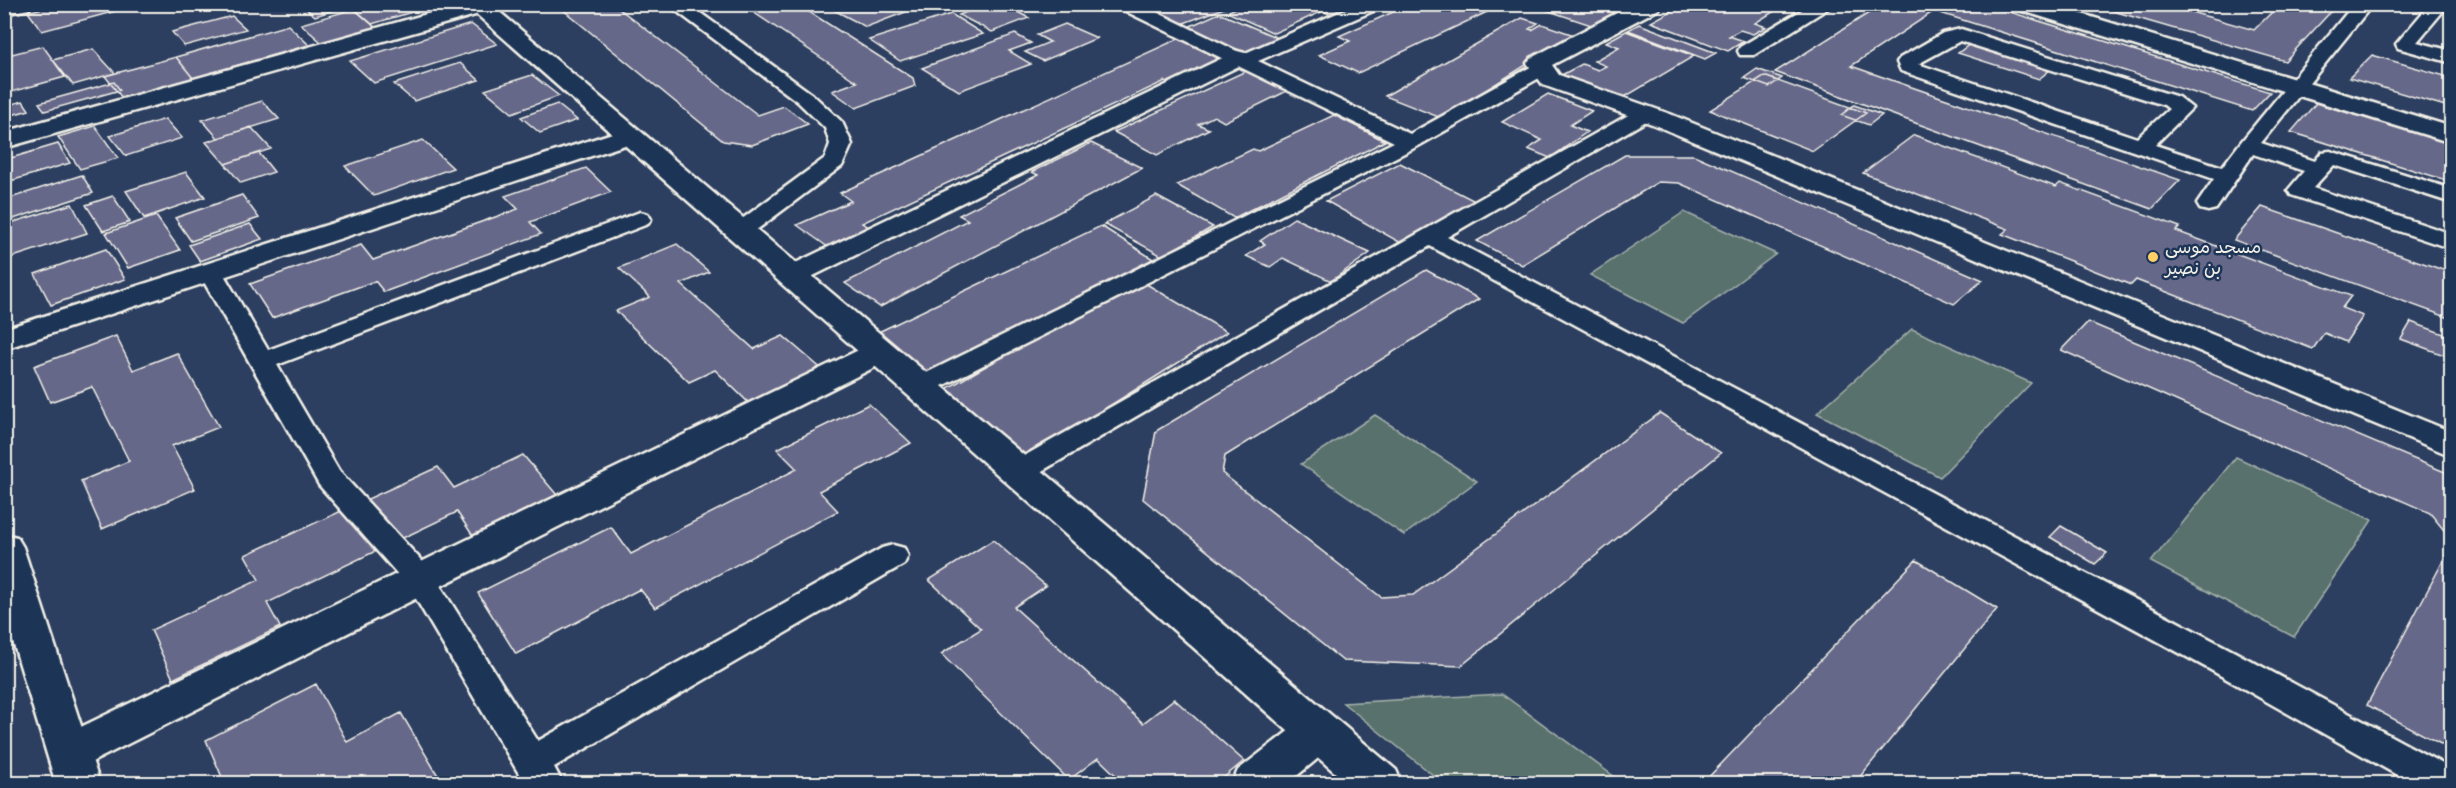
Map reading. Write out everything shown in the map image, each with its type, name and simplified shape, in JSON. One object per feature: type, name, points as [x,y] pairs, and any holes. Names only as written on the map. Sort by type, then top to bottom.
[{"type":"street","points":[[4,8],[21,4]]},
{"type":"street","points":[[1651,4],[1539,63],[1551,80],[1646,112],[2451,445]]},
{"type":"street","points":[[2024,4],[2451,122]]},
{"type":"street","points":[[2068,4],[2451,135]]},
{"type":"street","points":[[4,140],[477,6],[1380,783]]},
{"type":"street","points":[[791,276],[1241,59]]},
{"type":"street","points":[[4,340],[628,136]]},
{"type":"street","points":[[7,567],[69,773],[420,579],[880,352]]},
{"type":"street","points":[[1254,783],[1319,732]]},
{"type":"lane","points":[[676,4],[805,98],[835,126],[841,144],[834,161],[739,232]]},
{"type":"lane","points":[[1125,4],[1411,142]]},
{"type":"lane","points":[[1241,59],[1374,4]]},
{"type":"lane","points":[[1747,51],[1826,4]]},
{"type":"lane","points":[[2208,204],[2248,146],[2364,4]]},
{"type":"lane","points":[[2441,7],[2405,45],[2451,57]]},
{"type":"lane","points":[[2140,147],[2182,108],[2160,98],[1961,35],[1950,37],[1907,62],[1908,67],[2140,147],[2226,176]]},
{"type":"lane","points":[[920,387],[1411,142],[1543,68]]},
{"type":"lane","points":[[1018,472],[1646,112]]},
{"type":"lane","points":[[2248,146],[2319,169]]},
{"type":"lane","points":[[2451,196],[2330,157],[2299,190],[2451,242]]},
{"type":"lane","points":[[262,362],[640,219]]},
{"type":"lane","points":[[1430,237],[2039,562],[2446,783]]},
{"type":"lane","points":[[211,273],[329,478],[420,579],[538,773],[893,556]]},
{"type":"green space","points":[[1684,212],[1776,254],[1683,323],[1590,275]]},
{"type":"green space","points":[[1912,329],[2031,383],[1940,477],[1817,413]]},
{"type":"green space","points":[[1375,415],[1477,481],[1404,535],[1301,464]]},
{"type":"green space","points":[[2236,457],[2372,520],[2294,637],[2151,562]]},
{"type":"green space","points":[[1502,694],[1623,783],[1443,783],[1343,703]]},
{"type":"building","points":[[57,4],[142,4],[42,31],[28,12]]},
{"type":"building","points":[[300,4],[355,4],[315,16]]},
{"type":"building","points":[[376,4],[425,4],[429,7],[372,24],[356,10]]},
{"type":"building","points":[[556,4],[613,4],[758,115],[784,106],[808,124],[752,145],[723,141]]},
{"type":"building","points":[[741,4],[797,4],[913,78],[915,86],[856,108],[832,91],[857,82]]},
{"type":"building","points":[[849,4],[891,4],[895,7],[915,4],[919,7],[866,27],[834,10]]},
{"type":"building","points":[[987,4],[1002,4],[1029,18],[992,32],[959,15]]},
{"type":"building","points":[[1135,4],[1235,4],[1176,26]]},
{"type":"building","points":[[1245,4],[1359,4],[1334,16],[1323,11],[1274,33],[1227,12]]},
{"type":"building","points":[[1411,4],[1504,4],[1358,73],[1319,55],[1350,41],[1339,36]]},
{"type":"building","points":[[1541,4],[1591,4],[1622,15],[1600,28],[1537,7]]},
{"type":"building","points":[[1684,4],[1786,4],[1755,23],[1766,27],[1753,34],[1740,30],[1729,36],[1744,41],[1728,51],[1651,22]]},
{"type":"building","points":[[1883,4],[1984,4],[2270,92],[2252,111],[1934,11],[1851,66],[2180,180],[2152,209],[1775,72]]},
{"type":"building","points":[[2089,4],[2163,4],[2254,30],[2280,4],[2338,4],[2285,61]]},
{"type":"building","points":[[354,9],[376,28],[322,43],[301,24]]},
{"type":"building","points":[[1219,13],[1278,38],[1246,53],[1186,28]]},
{"type":"building","points":[[951,14],[983,34],[900,61],[869,40]]},
{"type":"building","points":[[232,16],[246,29],[184,46],[172,32]]},
{"type":"building","points":[[1522,18],[1538,23],[1529,29],[1532,30],[1542,24],[1574,35],[1441,118],[1385,96]]},
{"type":"building","points":[[471,24],[497,44],[374,83],[350,61]]},
{"type":"building","points":[[1065,24],[1097,38],[1043,61],[1025,52],[1050,42],[1037,35]]},
{"type":"building","points":[[1639,24],[1716,53],[1705,59],[1628,30]]},
{"type":"building","points":[[288,25],[309,45],[193,78],[176,57]]},
{"type":"building","points":[[1626,31],[1694,56],[1618,101],[1558,77],[1582,64],[1598,70],[1606,66],[1594,61],[1619,47],[1606,42]]},
{"type":"building","points":[[1015,34],[1031,43],[1009,51],[1031,64],[959,91],[922,68]]},
{"type":"building","points":[[1180,38],[1223,57],[1169,83],[1165,81],[862,223],[874,230],[832,250],[797,225],[851,201],[840,193]]},
{"type":"building","points":[[1970,44],[2051,69],[2039,79],[1958,53]]},
{"type":"building","points":[[43,46],[65,77],[4,94],[4,56]]},
{"type":"building","points":[[93,49],[115,73],[73,85],[53,60]]},
{"type":"building","points":[[2372,55],[2452,78],[2452,108],[2349,78]]},
{"type":"building","points":[[176,57],[193,78],[122,98],[105,76]]},
{"type":"building","points":[[460,63],[479,80],[414,101],[394,84]]},
{"type":"building","points":[[1757,69],[1782,78],[1769,87],[1744,78]]},
{"type":"building","points":[[1248,70],[1291,89],[1224,122],[1214,116],[1198,124],[1209,129],[1157,155],[1114,132]]},
{"type":"building","points":[[532,75],[559,96],[512,113],[485,90]]},
{"type":"building","points":[[1764,76],[1866,113],[1813,151],[1710,110]]},
{"type":"building","points":[[114,82],[120,90],[45,111],[39,103]]},
{"type":"building","points":[[1548,94],[1592,111],[1570,125],[1587,132],[1550,158],[1528,149],[1542,140],[1502,122]]},
{"type":"building","points":[[23,101],[29,110],[8,116],[4,106]]},
{"type":"building","points":[[262,101],[279,119],[218,138],[202,120]]},
{"type":"building","points":[[2316,103],[2452,144],[2452,182],[2291,132]]},
{"type":"building","points":[[557,104],[577,120],[540,133],[521,117]]},
{"type":"building","points":[[1854,105],[1882,115],[1869,125],[1841,115]]},
{"type":"building","points":[[1334,115],[1385,141],[1234,218],[1177,185],[1253,149],[1258,151]]},
{"type":"building","points":[[165,119],[182,138],[126,156],[110,136]]},
{"type":"building","points":[[95,126],[118,158],[80,169],[58,137]]},
{"type":"building","points":[[251,127],[271,149],[225,164],[206,142]]},
{"type":"building","name":"مسجد موسى بن نصير","points":[[1914,135],[2056,187],[2060,183],[2180,227],[2176,231],[2351,296],[2342,308],[2363,316],[2346,342],[2324,333],[2313,349],[2136,280],[2131,285],[2002,234],[2008,229],[1863,173]]},
{"type":"building","points":[[423,140],[453,168],[374,196],[345,166]]},
{"type":"building","points":[[1091,143],[1142,168],[880,307],[845,283],[968,220],[959,215],[1038,175],[1032,172]]},
{"type":"building","points":[[58,144],[70,163],[4,183],[4,160]]},
{"type":"building","points":[[259,153],[274,172],[241,183],[225,164]]},
{"type":"building","points":[[1625,155],[1694,155],[1983,280],[1954,304],[1679,183],[1658,182],[1522,265],[1477,241]]},
{"type":"building","points":[[1400,163],[1475,201],[1401,243],[1326,201]]},
{"type":"building","points":[[586,168],[611,192],[530,222],[541,234],[384,292],[375,281],[272,318],[250,284],[361,245],[373,260],[518,209],[505,196]]},
{"type":"building","points":[[186,172],[205,197],[144,218],[126,191]]},
{"type":"building","points":[[82,175],[93,193],[4,222],[4,200]]},
{"type":"building","points":[[242,195],[259,218],[191,241],[175,218]]},
{"type":"building","points":[[113,196],[130,222],[103,231],[86,205]]},
{"type":"building","points":[[1156,196],[1213,227],[1162,256],[1104,224]]},
{"type":"building","points":[[72,204],[87,233],[4,260],[4,225]]},
{"type":"building","points":[[2262,207],[2452,273],[2452,319],[2234,240]]},
{"type":"building","points":[[156,216],[180,250],[128,268],[106,233]]},
{"type":"building","points":[[1294,218],[1370,253],[1331,281],[1283,258],[1270,267],[1246,256],[1265,244],[1260,241]]},
{"type":"building","points":[[250,224],[262,239],[200,261],[189,245]]},
{"type":"building","points":[[1101,226],[1153,259],[919,377],[870,336]]},
{"type":"building","points":[[677,244],[709,272],[681,284],[754,349],[783,336],[824,371],[752,406],[715,370],[689,382],[616,311],[650,297],[619,268]]},
{"type":"building","points":[[106,249],[125,279],[51,305],[35,274]]},
{"type":"building","points":[[1426,270],[1479,299],[1225,456],[1222,473],[1381,597],[1413,595],[1660,413],[1721,453],[1461,666],[1343,661],[1143,499],[1156,431]]},
{"type":"building","points":[[1138,279],[1227,332],[1027,458],[939,393]]},
{"type":"building","points":[[2088,322],[2452,475],[2452,540],[2430,513],[2061,350]]},
{"type":"building","points":[[2411,322],[2452,337],[2452,358],[2401,339]]},
{"type":"building","points":[[116,336],[133,370],[177,353],[219,427],[172,446],[195,489],[102,529],[81,481],[129,461],[92,387],[50,402],[34,366]]},
{"type":"building","points":[[869,404],[911,443],[819,491],[838,511],[655,608],[640,589],[516,654],[478,593],[611,527],[631,554],[797,469],[777,449]]},
{"type":"building","points":[[523,455],[557,495],[473,536],[457,512],[267,603],[280,627],[173,679],[151,630],[259,580],[245,555],[438,467],[454,488]]},
{"type":"building","points":[[2061,526],[2107,553],[2095,564],[2050,537]]},
{"type":"building","points":[[993,540],[1046,586],[1014,607],[1143,723],[1174,699],[1244,761],[1216,784],[1125,784],[1098,758],[1069,780],[941,654],[981,629],[929,580]]},
{"type":"building","points":[[2452,544],[2452,750],[2367,705]]},
{"type":"building","points":[[1916,560],[1997,609],[1854,784],[1702,784]]},
{"type":"building","points":[[316,684],[347,742],[401,713],[443,784],[293,784],[292,781],[288,784],[225,784],[206,740]]},
{"type":"place","name":"مسجد موسى بن نصير","points":[[2153,257]]}]
